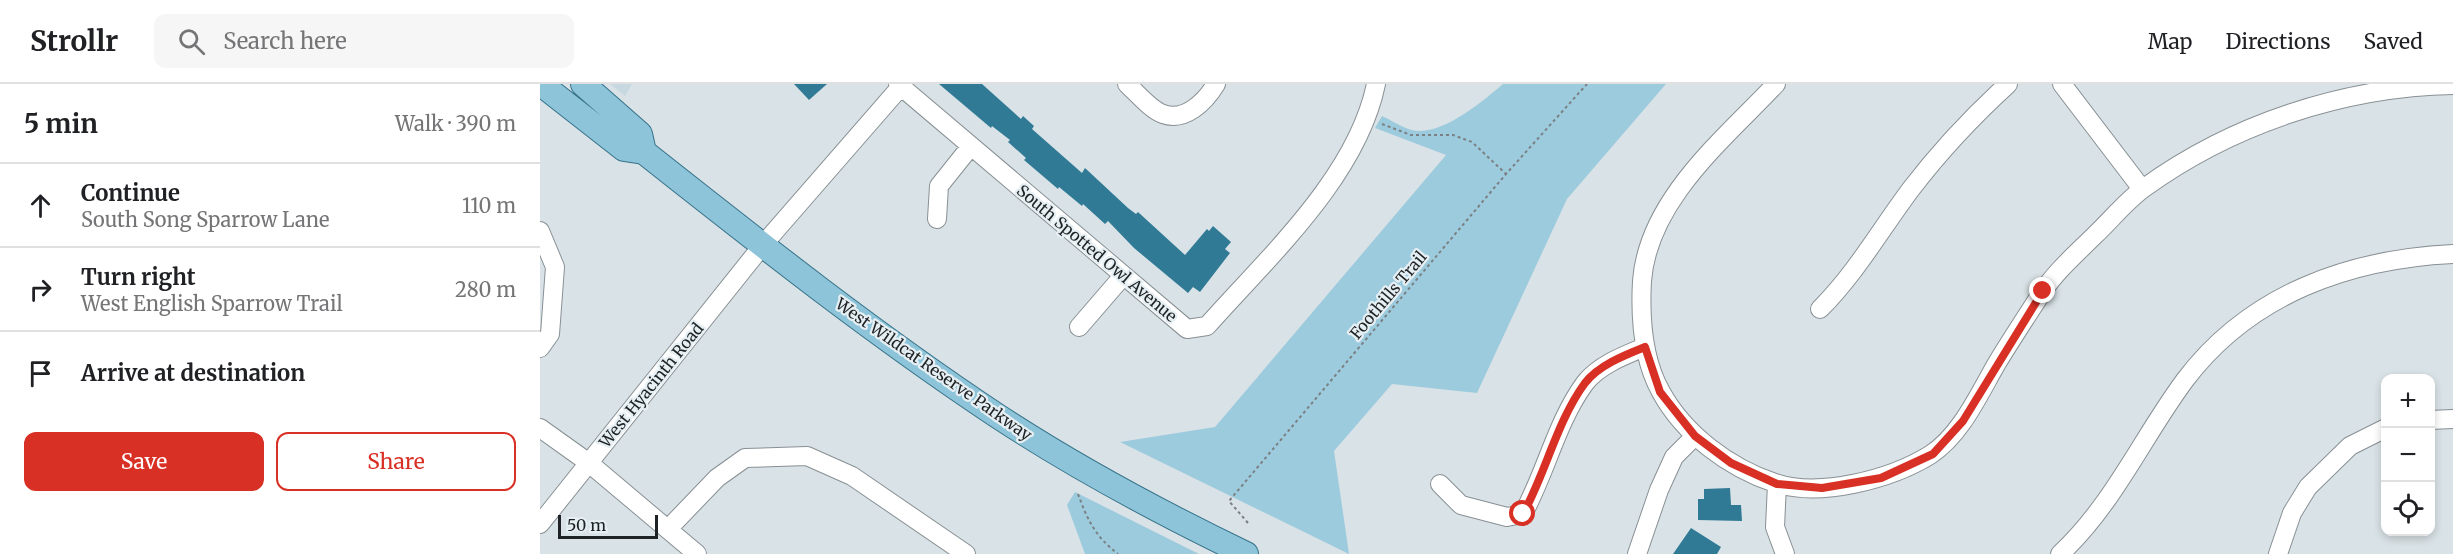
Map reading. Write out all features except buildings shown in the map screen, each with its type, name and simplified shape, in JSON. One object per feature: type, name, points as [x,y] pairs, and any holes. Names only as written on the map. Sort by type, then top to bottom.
[{"type":"main road","name":"West Wildcat Reserve Parkway","points":[[541,84],[624,149],[644,152],[762,246],[900,349],[998,416],[1109,482],[1246,554]]},
{"type":"main road","name":"West Wildcat Reserve Parkway","points":[[583,84],[640,134],[644,152]]},
{"type":"street","points":[[1127,84],[1161,114],[1179,117],[1199,105],[1216,84]]},
{"type":"street","name":"South Spotted Owl Avenue","points":[[762,246],[901,85],[1187,329],[1207,326],[1312,207],[1355,144],[1376,84]]},
{"type":"street","points":[[1776,84],[1675,192],[1656,228],[1643,265],[1641,303],[1645,347],[1660,392],[1695,436],[1731,463],[1777,484],[1822,488],[1881,478],[1933,454],[1963,421],[2043,291],[2142,189],[2211,147],[2310,107],[2336,99],[2412,86],[2453,86]]},
{"type":"street","points":[[1820,309],[1847,282],[1912,188],[1970,120],[2008,84]]},
{"type":"street","points":[[2062,84],[2142,189]]},
{"type":"street","points":[[937,219],[939,186],[971,146]]},
{"type":"street","points":[[540,231],[555,267],[550,334],[540,348]]},
{"type":"street","name":"West Hyacinth Road","points":[[540,524],[762,246]]},
{"type":"street","points":[[2060,554],[2099,512],[2186,380],[2216,346],[2266,306],[2321,277],[2393,260],[2453,254]]},
{"type":"street","points":[[1079,327],[1123,276]]},
{"type":"street","points":[[1440,484],[1461,504],[1507,518],[1523,514],[1537,490],[1561,427],[1586,382],[1617,359],[1645,347]]},
{"type":"street","points":[[2435,420],[2453,419]]},
{"type":"street","points":[[540,428],[589,463],[697,554]]},
{"type":"street","points":[[2278,554],[2292,513],[2308,487],[2350,446],[2381,430]]},
{"type":"street","points":[[1637,554],[1659,490],[1674,457],[1695,436]]},
{"type":"street","points":[[668,529],[717,478],[745,458],[807,456],[852,476],[966,554]]},
{"type":"street","points":[[1777,484],[1775,528],[1785,554]]},
{"type":"path","name":"Foothills Trail","points":[[1248,523],[1229,501],[1506,174],[1587,84]]},
{"type":"path","points":[[1365,117],[1411,135],[1453,135],[1472,142],[1506,174]]},
{"type":"path","points":[[1078,494],[1086,515],[1100,540],[1118,554]]},
{"type":"shaded area","points":[[610,84],[632,84],[625,96]]},
{"type":"shaded area","points":[[1503,84],[1666,84],[1567,199],[1477,393],[1392,384],[1334,451],[1349,554],[1120,442],[1215,427],[1446,155],[1375,128],[1382,116],[1412,130],[1423,131],[1436,128],[1461,116]]},
{"type":"shaded area","points":[[1075,492],[1199,554],[1085,554],[1067,505]]},
{"type":"route","points":[[1523,514],[1537,490],[1561,427],[1586,382],[1617,359],[1645,347],[1660,392],[1695,436],[1731,463],[1777,484],[1822,488],[1881,478],[1933,454],[1963,421],[2043,291]]}]
